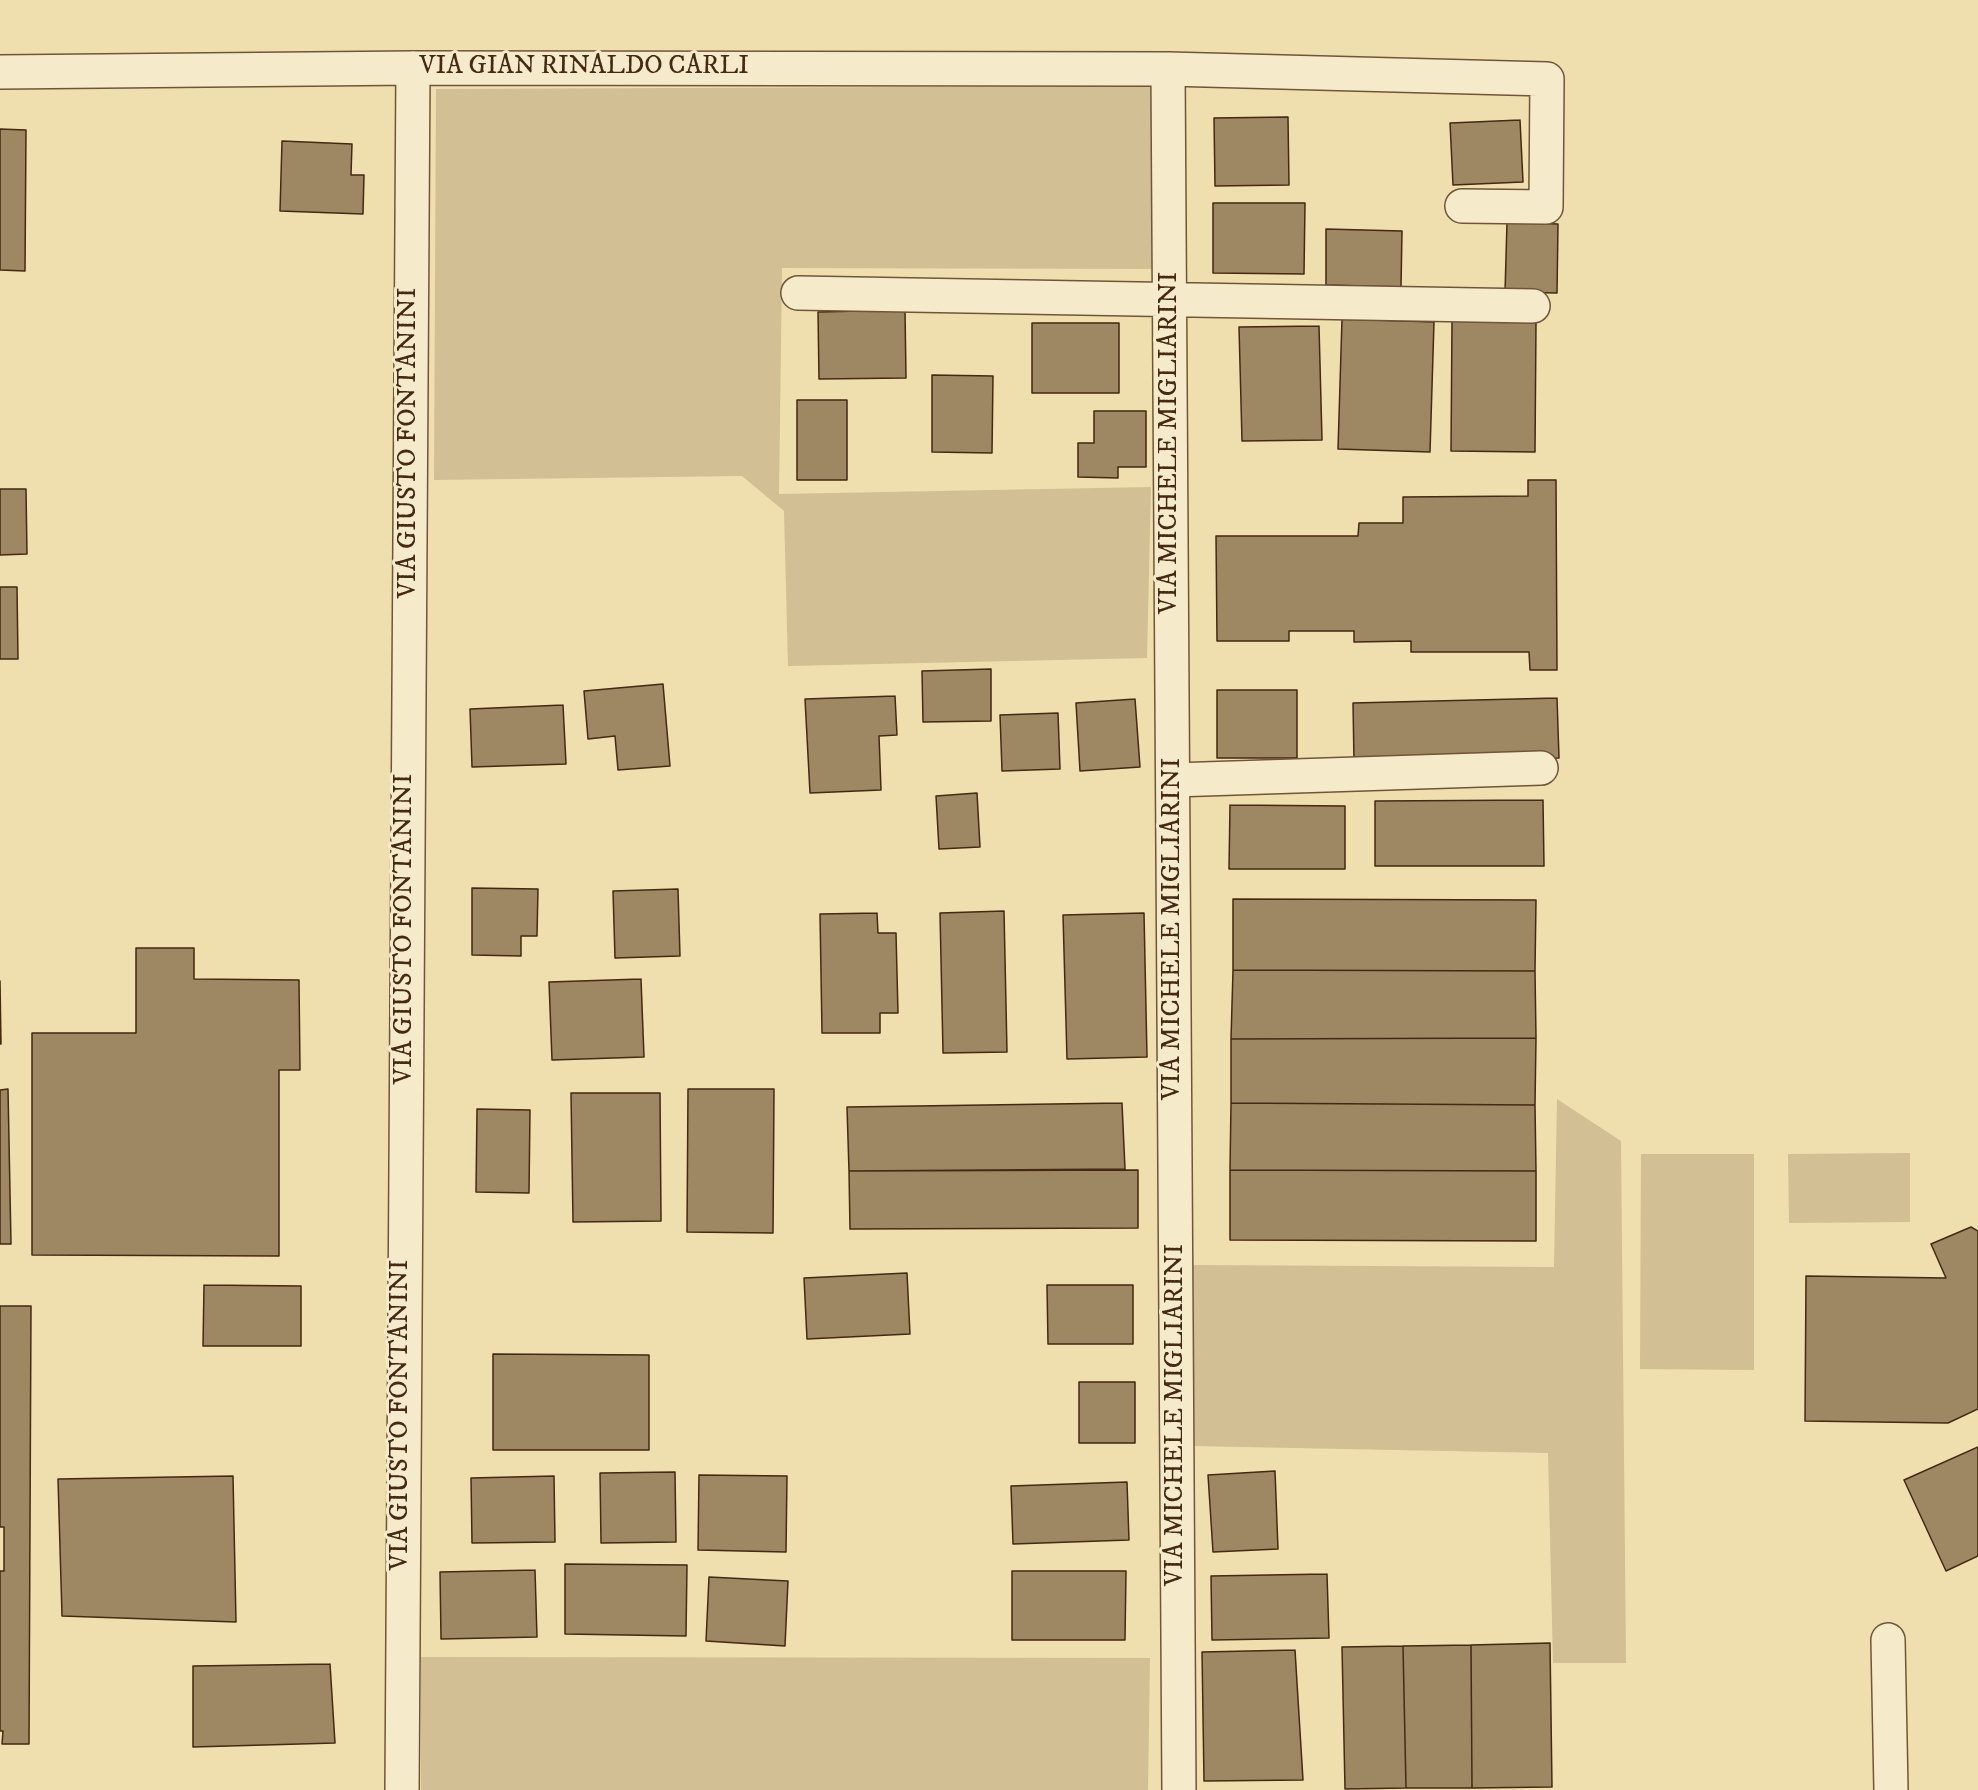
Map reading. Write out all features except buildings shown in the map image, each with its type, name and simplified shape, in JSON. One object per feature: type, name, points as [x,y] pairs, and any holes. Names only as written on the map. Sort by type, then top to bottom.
[{"type":"street","name":"VIA GIAN RINALDO CARLI","points":[[0,72],[413,68],[1168,69],[1547,79],[1546,207],[1462,206]]},
{"type":"street","name":"VIA GIUSTO FONTANINI","points":[[402,1790],[413,68]]},
{"type":"street","name":"VIA MICHELE MIGLIARINI","points":[[1168,69],[1179,1790]]},
{"type":"street","points":[[798,293],[1533,306]]},
{"type":"street","points":[[1173,780],[1541,768]]},
{"type":"street","points":[[1888,1640],[1891,1790]]},
{"type":"shaded area","points":[[1152,86],[1154,269],[782,268],[779,494],[1151,487],[1147,658],[788,666],[784,511],[742,476],[434,480],[436,89]]},
{"type":"shaded area","points":[[1557,1099],[1621,1141],[1626,1663],[1553,1663],[1548,1453],[1192,1446],[1189,1265],[1554,1267]]},
{"type":"shaded area","points":[[1910,1153],[1910,1222],[1789,1223],[1788,1154]]},
{"type":"shaded area","points":[[1641,1154],[1754,1154],[1754,1370],[1640,1369]]},
{"type":"shaded area","points":[[421,1657],[1150,1658],[1148,1790],[421,1790]]}]
